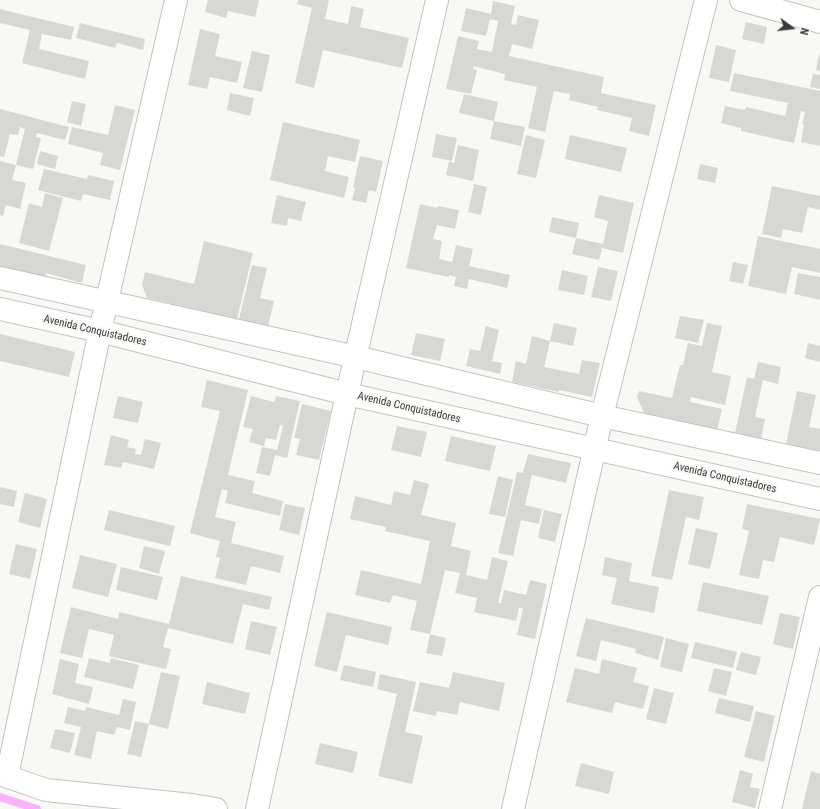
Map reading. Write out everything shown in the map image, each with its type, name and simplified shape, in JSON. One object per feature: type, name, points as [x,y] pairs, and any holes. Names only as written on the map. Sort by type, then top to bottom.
[{"type":"street","points":[[176,0],[106,302],[3,775],[46,790],[192,805],[216,809]]},
{"type":"street","points":[[257,809],[347,394],[437,0]]},
{"type":"street","points":[[513,809],[594,449],[706,0]]},
{"type":"street","points":[[742,0],[820,22]]},
{"type":"street","points":[[0,278],[356,357],[602,416],[820,463]]},
{"type":"street","name":"Avenida Conquistadores","points":[[0,309],[100,331],[347,394],[820,500]]},
{"type":"street","points":[[770,809],[820,597]]},
{"type":"building","points":[[208,0],[259,0],[255,17],[228,11],[226,18],[205,12]]},
{"type":"building","points":[[298,0],[329,0],[325,19],[348,24],[351,6],[364,9],[360,27],[409,38],[402,68],[323,50],[314,88],[295,83],[312,8],[297,4]]},
{"type":"building","points":[[493,1],[515,6],[511,24],[516,25],[518,15],[539,20],[532,49],[512,44],[509,56],[604,77],[601,93],[656,105],[649,136],[629,131],[632,118],[597,110],[598,107],[569,100],[570,94],[554,91],[545,132],[528,128],[537,87],[504,80],[505,74],[473,66],[473,69],[477,70],[471,94],[446,89],[458,36],[479,41],[477,49],[492,52],[498,21],[490,19],[486,36],[461,31],[466,8],[491,14]]},
{"type":"building","points":[[0,9],[74,27],[71,40],[42,34],[39,49],[89,61],[85,79],[22,63],[30,30],[0,23]]},
{"type":"building","points":[[746,22],[767,27],[764,44],[742,39]]},
{"type":"building","points":[[80,23],[145,39],[143,50],[117,43],[115,48],[76,38]]},
{"type":"building","points":[[200,29],[220,34],[215,56],[242,62],[237,83],[210,77],[207,89],[188,85]]},
{"type":"building","points":[[716,45],[736,50],[729,82],[709,78]]},
{"type":"building","points":[[252,51],[270,55],[262,92],[243,88]]},
{"type":"building","points":[[820,55],[820,71],[816,70]]},
{"type":"building","points":[[734,73],[820,91],[820,146],[801,142],[804,125],[802,124],[805,112],[801,111],[794,143],[741,131],[741,128],[721,123],[725,106],[745,110],[746,107],[785,116],[788,103],[730,91]]},
{"type":"building","points":[[813,74],[820,75],[820,89],[810,87]]},
{"type":"building","points":[[230,93],[254,98],[250,116],[227,110]]},
{"type":"building","points":[[464,94],[498,102],[494,121],[459,113]]},
{"type":"building","points":[[72,101],[86,104],[81,126],[67,122]]},
{"type":"building","points":[[115,105],[135,110],[120,170],[100,165],[103,153],[68,144],[72,127],[108,135]]},
{"type":"building","points":[[0,109],[69,127],[65,140],[37,133],[36,137],[41,138],[33,169],[16,165],[25,129],[20,127],[18,135],[10,134],[4,157],[0,156]]},
{"type":"building","points":[[494,121],[525,127],[521,146],[490,139]]},
{"type":"building","points":[[283,122],[360,140],[355,162],[328,156],[325,171],[349,177],[344,198],[270,180]]},
{"type":"building","points":[[436,134],[457,138],[452,161],[432,157]]},
{"type":"building","points":[[526,135],[545,140],[536,178],[517,174]]},
{"type":"building","points":[[570,135],[627,148],[621,172],[565,159]]},
{"type":"building","points":[[458,145],[479,150],[473,181],[446,175],[449,161],[454,163]]},
{"type":"building","points":[[40,151],[58,156],[55,169],[37,164]]},
{"type":"building","points":[[360,156],[383,161],[376,192],[369,190],[366,203],[352,200],[355,188],[353,187]]},
{"type":"building","points":[[0,161],[16,165],[12,180],[26,183],[20,209],[6,205],[3,216],[0,215]]},
{"type":"building","points":[[700,164],[718,168],[715,183],[697,179]]},
{"type":"building","points":[[44,169],[87,179],[88,175],[114,181],[110,200],[83,194],[81,201],[38,190]]},
{"type":"building","points":[[474,184],[487,187],[481,215],[468,212]]},
{"type":"building","points":[[772,186],[820,196],[820,210],[808,207],[802,233],[783,229],[781,238],[762,234]]},
{"type":"building","points":[[45,193],[63,198],[49,251],[19,243],[29,203],[42,207]]},
{"type":"building","points":[[277,195],[306,202],[301,221],[288,218],[287,226],[271,223]]},
{"type":"building","points":[[599,195],[634,203],[623,253],[602,248],[599,260],[572,254],[576,238],[603,244],[608,221],[594,217]]},
{"type":"building","points":[[420,204],[437,208],[438,206],[459,210],[455,229],[437,225],[433,239],[442,241],[439,259],[452,262],[456,245],[473,249],[469,266],[510,275],[507,288],[469,279],[467,289],[454,286],[456,277],[449,275],[449,277],[406,268]]},
{"type":"building","points":[[552,217],[579,223],[576,238],[549,232]]},
{"type":"building","points":[[758,236],[820,249],[820,273],[792,267],[786,294],[748,286]]},
{"type":"building","points":[[204,241],[253,253],[237,319],[147,298],[142,285],[145,272],[194,284]]},
{"type":"building","points":[[0,244],[86,265],[82,283],[46,273],[45,279],[0,268]]},
{"type":"building","points":[[733,262],[748,265],[743,284],[729,281]]},
{"type":"building","points":[[252,265],[267,268],[260,298],[274,301],[268,326],[239,319]]},
{"type":"building","points":[[598,267],[618,271],[611,301],[591,297]]},
{"type":"building","points":[[562,270],[588,276],[584,295],[558,290]]},
{"type":"building","points":[[798,273],[820,277],[820,300],[794,294]]},
{"type":"building","points":[[680,316],[704,320],[698,343],[675,338]]},
{"type":"building","points":[[554,323],[577,328],[573,346],[550,341]]},
{"type":"building","points":[[707,323],[722,326],[712,372],[731,376],[725,405],[691,397],[690,402],[722,409],[717,431],[645,415],[637,397],[639,391],[672,398],[680,365],[683,365],[688,343],[702,346]]},
{"type":"building","points":[[486,326],[499,330],[492,361],[502,363],[500,374],[466,366],[470,349],[480,351]]},
{"type":"building","points":[[416,333],[445,339],[440,361],[411,355]]},
{"type":"building","points":[[0,334],[75,352],[69,377],[0,361]]},
{"type":"building","points":[[532,336],[550,341],[544,367],[579,374],[582,360],[600,363],[592,397],[512,382],[516,361],[526,364]]},
{"type":"building","points":[[808,343],[820,346],[820,362],[805,358]]},
{"type":"building","points":[[758,362],[781,367],[778,384],[763,380],[755,417],[765,419],[761,439],[735,433],[747,377],[754,379]]},
{"type":"building","points":[[207,380],[248,390],[228,475],[255,481],[252,493],[283,501],[280,516],[225,503],[228,491],[222,489],[215,517],[236,522],[231,543],[284,556],[280,573],[251,566],[246,585],[215,578],[220,558],[216,557],[220,541],[190,533],[220,411],[201,407]]},
{"type":"building","points":[[797,391],[816,395],[809,427],[820,429],[820,451],[786,444]]},
{"type":"building","points":[[118,396],[143,402],[138,423],[113,418]]},
{"type":"building","points":[[251,396],[274,402],[276,396],[300,401],[287,458],[275,455],[270,476],[256,473],[262,447],[277,450],[283,426],[280,425],[276,440],[266,438],[264,446],[249,442],[253,429],[243,427]]},
{"type":"building","points":[[302,404],[331,411],[319,460],[296,455],[300,439],[294,438]]},
{"type":"building","points":[[397,426],[427,432],[421,457],[391,450]]},
{"type":"building","points":[[111,435],[129,440],[127,447],[136,449],[135,454],[141,455],[145,439],[161,443],[154,469],[123,462],[121,468],[104,465]]},
{"type":"building","points":[[451,436],[496,446],[490,471],[445,461]]},
{"type":"building","points":[[528,454],[571,463],[566,483],[532,475],[525,505],[542,509],[539,524],[521,520],[513,556],[498,553],[517,472],[523,473]]},
{"type":"building","points":[[498,476],[513,480],[505,517],[489,514]]},
{"type":"building","points":[[414,480],[429,484],[421,515],[456,523],[451,546],[471,551],[466,575],[487,580],[492,557],[508,561],[498,603],[501,603],[504,590],[526,595],[530,580],[547,584],[535,639],[517,635],[523,608],[519,608],[516,621],[474,612],[477,598],[455,593],[460,573],[445,570],[430,634],[410,630],[417,601],[393,595],[390,603],[355,595],[361,570],[421,584],[430,541],[385,531],[386,527],[350,519],[355,496],[391,505],[394,491],[410,495]]},
{"type":"building","points":[[0,487],[17,491],[14,507],[0,504]]},
{"type":"building","points":[[669,490],[704,497],[699,520],[686,517],[672,580],[651,576]]},
{"type":"building","points":[[25,493],[47,499],[40,528],[18,522]]},
{"type":"building","points":[[285,504],[305,508],[299,535],[279,530]]},
{"type":"building","points":[[747,504],[820,519],[814,545],[780,537],[774,562],[763,560],[759,579],[739,575],[749,531],[742,529]]},
{"type":"building","points":[[109,510],[175,526],[170,546],[104,530]]},
{"type":"building","points":[[544,510],[562,514],[555,542],[538,538]]},
{"type":"building","points":[[696,528],[718,533],[710,569],[688,564]]},
{"type":"building","points":[[16,544],[37,549],[30,579],[9,574]]},
{"type":"building","points":[[144,546],[165,551],[159,574],[139,568]]},
{"type":"building","points":[[80,555],[117,564],[108,597],[72,588]]},
{"type":"building","points":[[605,557],[632,563],[629,581],[659,587],[654,613],[611,604],[617,578],[602,575]]},
{"type":"building","points":[[121,567],[163,577],[157,600],[116,590]]},
{"type":"building","points":[[181,576],[272,597],[269,610],[243,604],[233,644],[168,628],[163,647],[171,649],[166,669],[109,656],[114,635],[89,629],[82,658],[60,653],[71,607],[118,619],[119,612],[169,624]]},
{"type":"building","points":[[703,582],[769,596],[762,625],[697,611]]},
{"type":"building","points":[[327,612],[392,627],[388,645],[346,635],[337,672],[314,666]]},
{"type":"building","points":[[780,613],[800,617],[793,649],[773,644]]},
{"type":"building","points":[[586,618],[664,637],[658,660],[635,653],[636,649],[601,640],[596,661],[576,656]]},
{"type":"building","points":[[251,621],[277,627],[270,655],[245,649]]},
{"type":"building","points":[[430,634],[446,638],[442,656],[426,653]]},
{"type":"building","points":[[666,638],[689,644],[682,672],[660,667]]},
{"type":"building","points":[[695,642],[737,652],[733,668],[691,658]]},
{"type":"building","points":[[741,652],[761,657],[756,675],[736,670]]},
{"type":"building","points":[[89,658],[110,663],[111,658],[139,665],[133,689],[84,677]]},
{"type":"building","points":[[60,659],[79,664],[75,683],[93,687],[89,704],[52,694]]},
{"type":"building","points":[[602,659],[637,668],[633,682],[649,686],[643,709],[615,702],[612,713],[566,702],[575,668],[599,674]]},
{"type":"building","points":[[344,665],[376,672],[373,687],[340,680]]},
{"type":"building","points":[[714,668],[732,672],[726,696],[708,691]]},
{"type":"building","points":[[161,672],[180,676],[168,729],[149,724]]},
{"type":"building","points":[[453,672],[505,683],[499,711],[460,702],[457,715],[437,711],[436,716],[413,711],[420,682],[449,688]]},
{"type":"building","points":[[380,674],[416,682],[405,732],[423,736],[412,784],[378,776],[397,694],[377,689]]},
{"type":"building","points":[[207,682],[250,693],[245,714],[202,704]]},
{"type":"building","points":[[654,688],[674,693],[666,724],[646,719]]},
{"type":"building","points":[[719,698],[754,706],[750,722],[715,713]]},
{"type":"building","points":[[123,699],[136,702],[130,730],[117,727],[114,735],[97,731],[91,759],[74,755],[81,727],[64,723],[68,707],[85,711],[86,707],[119,715]]},
{"type":"building","points":[[756,711],[775,716],[764,762],[744,757]]},
{"type":"building","points":[[135,721],[149,724],[141,757],[127,754]]},
{"type":"building","points":[[55,729],[75,733],[70,753],[50,748]]},
{"type":"building","points":[[320,743],[358,752],[353,773],[315,764]]},
{"type":"building","points":[[581,763],[614,772],[609,794],[575,786]]},
{"type":"building","points":[[740,770],[753,774],[750,787],[760,789],[755,808],[732,802]]},
{"type":"building","points":[[811,771],[820,774],[820,809],[802,809]]},
{"type":"waterway","points":[[0,797],[37,809]]}]
